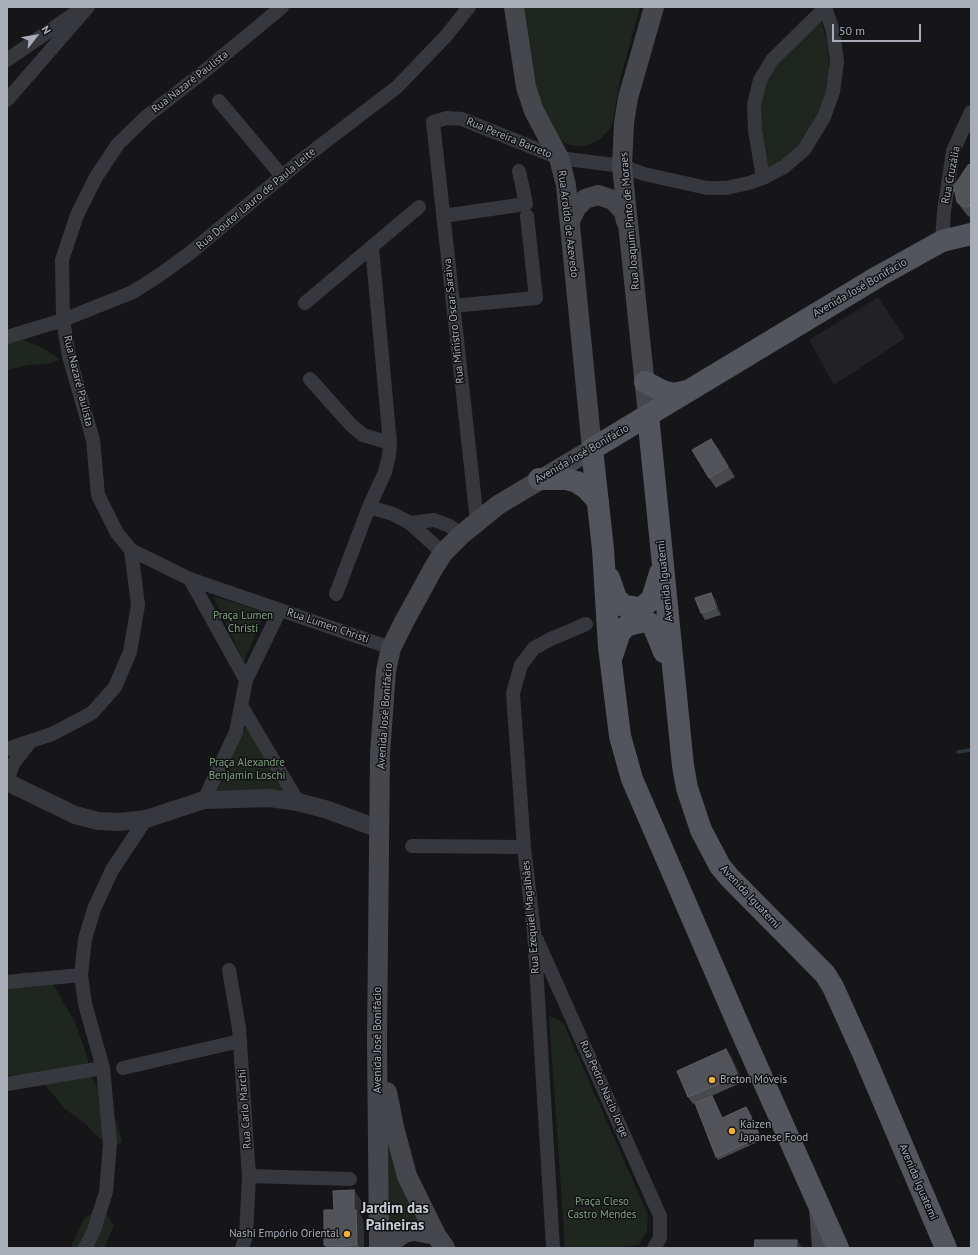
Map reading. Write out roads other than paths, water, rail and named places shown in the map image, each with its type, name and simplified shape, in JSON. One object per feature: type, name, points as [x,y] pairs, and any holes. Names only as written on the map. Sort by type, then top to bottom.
[{"type":"main road","name":"Rua Aroldo de Azevedo","points":[[514,7],[526,88],[534,111],[559,158],[566,185],[592,449]]},
{"type":"main road","name":"Rua Joaquim Pinto de Moraes","points":[[648,415],[630,230],[622,166],[624,123],[628,98],[654,7]]},
{"type":"main road","points":[[570,221],[576,208],[585,199],[598,195],[613,200],[624,212],[630,230]]},
{"type":"main road","name":"Avenida José Bonifácio","points":[[379,1248],[377,1041],[379,829],[380,754],[386,671],[392,648],[404,622],[444,553],[477,520],[539,479],[592,449],[866,284],[942,241],[971,234]]},
{"type":"main road","points":[[645,382],[665,392],[674,394],[687,391]]},
{"type":"main road","name":"Avenida Iguatemi","points":[[648,415],[686,788],[701,830],[720,866],[730,878],[825,974],[833,987],[946,1248]]},
{"type":"main road","points":[[592,449],[603,549],[611,660],[620,736],[632,779],[838,1248]]},
{"type":"main road","points":[[539,479],[566,479],[577,482],[586,488],[598,501]]},
{"type":"main road","points":[[603,549],[612,588],[616,598],[624,606],[631,608],[644,606],[652,599],[659,578],[662,559]]},
{"type":"main road","points":[[611,660],[620,632],[628,625],[646,621],[653,625],[658,634],[675,687]]},
{"type":"main road","points":[[377,1041],[394,1127],[407,1176],[441,1242]]},
{"type":"main road","points":[[818,1204],[822,1248]]},
{"type":"main road","points":[[383,1248],[404,1233],[414,1231],[441,1242]]},
{"type":"street","points":[[7,60],[83,7]]},
{"type":"street","points":[[7,100],[88,7]]},
{"type":"street","name":"Rua Nazaré Paulista","points":[[131,550],[117,533],[98,495],[93,440],[69,356],[63,320],[62,260],[77,215],[96,176],[118,144],[147,116],[201,74],[282,7]]},
{"type":"street","name":"Rua Doutor Lauro de Paula Leite","points":[[7,337],[63,320],[133,292],[158,276],[190,253],[282,176],[396,87],[446,36],[470,7]]},
{"type":"street","points":[[763,178],[755,130],[754,105],[760,80],[772,60],[825,7]]},
{"type":"street","name":"Rua Pereira Barreto","points":[[432,122],[447,118],[462,119],[559,158],[622,166],[644,174],[707,188],[726,188],[763,178],[784,167],[804,150],[824,116],[833,92],[838,62],[833,32],[825,7]]},
{"type":"street","points":[[219,101],[282,176]]},
{"type":"street","name":"Rua Cruzália","points":[[942,241],[944,211],[953,151],[971,112]]},
{"type":"street","name":"Rua Ministro Oscar Saraiva","points":[[432,122],[477,520]]},
{"type":"street","points":[[443,216],[526,204],[519,170]]},
{"type":"street","points":[[305,303],[419,207]]},
{"type":"street","points":[[453,306],[536,298],[527,216]]},
{"type":"street","points":[[336,594],[369,507],[385,472],[390,443],[372,247]]},
{"type":"street","points":[[310,379],[351,425],[363,435],[390,443]]},
{"type":"street","points":[[369,507],[393,514],[410,523],[444,553]]},
{"type":"street","points":[[410,523],[434,520],[450,526],[461,535]]},
{"type":"street","points":[[7,749],[52,734],[92,713],[115,687],[130,652],[138,604],[131,550]]},
{"type":"street","name":"Rua Lumen Christi","points":[[131,550],[190,579],[392,648]]},
{"type":"street","points":[[134,572],[154,562]]},
{"type":"street","points":[[190,579],[246,680]]},
{"type":"street","points":[[204,800],[236,732],[246,680],[280,610]]},
{"type":"street","name":"Rua Ezequiel Magalhães","points":[[553,1248],[534,932],[524,847],[513,693],[521,666],[534,648],[586,624]]},
{"type":"street","points":[[242,707],[298,802]]},
{"type":"street","points":[[32,740],[13,764],[9,776],[9,783],[75,815],[98,821],[120,822],[146,819],[204,800],[270,798],[298,802],[328,810],[379,829]]},
{"type":"street","points":[[85,1248],[93,1233],[107,1184],[110,1144],[103,1068],[85,1004],[81,975],[86,939],[94,909],[112,870],[146,819]]},
{"type":"street","points":[[412,846],[524,847]]},
{"type":"street","name":"Rua Pedro Nacib Jorge","points":[[534,932],[660,1216],[660,1238],[654,1248]]},
{"type":"street","name":"Rua Carlo Marchi","points":[[229,970],[240,1040],[249,1176],[246,1236],[242,1248]]},
{"type":"street","points":[[7,982],[81,975]]},
{"type":"street","points":[[124,1068],[240,1040]]},
{"type":"street","points":[[7,1084],[103,1068]]},
{"type":"street","points":[[249,1176],[350,1179]]},
{"type":"waterway","points":[[958,752],[971,750]]},
{"type":"place","name":"Breton Móveis","points":[[712,1080]]},
{"type":"place","name":"Kaizen Japanese Food","points":[[732,1131]]},
{"type":"place","name":"Nashi Empório Oriental","points":[[347,1234]]},
{"type":"district","name":"Jardim das Paineiras","points":[[395,1218]]},
{"type":"park label","name":"Praça Lumen Christi","points":[[243,622]]},
{"type":"park label","name":"Praça Alexandre Benjamin Loschi","points":[[247,769]]},
{"type":"park label","name":"Praça Cleso Castro Mendes","points":[[602,1208]]}]
